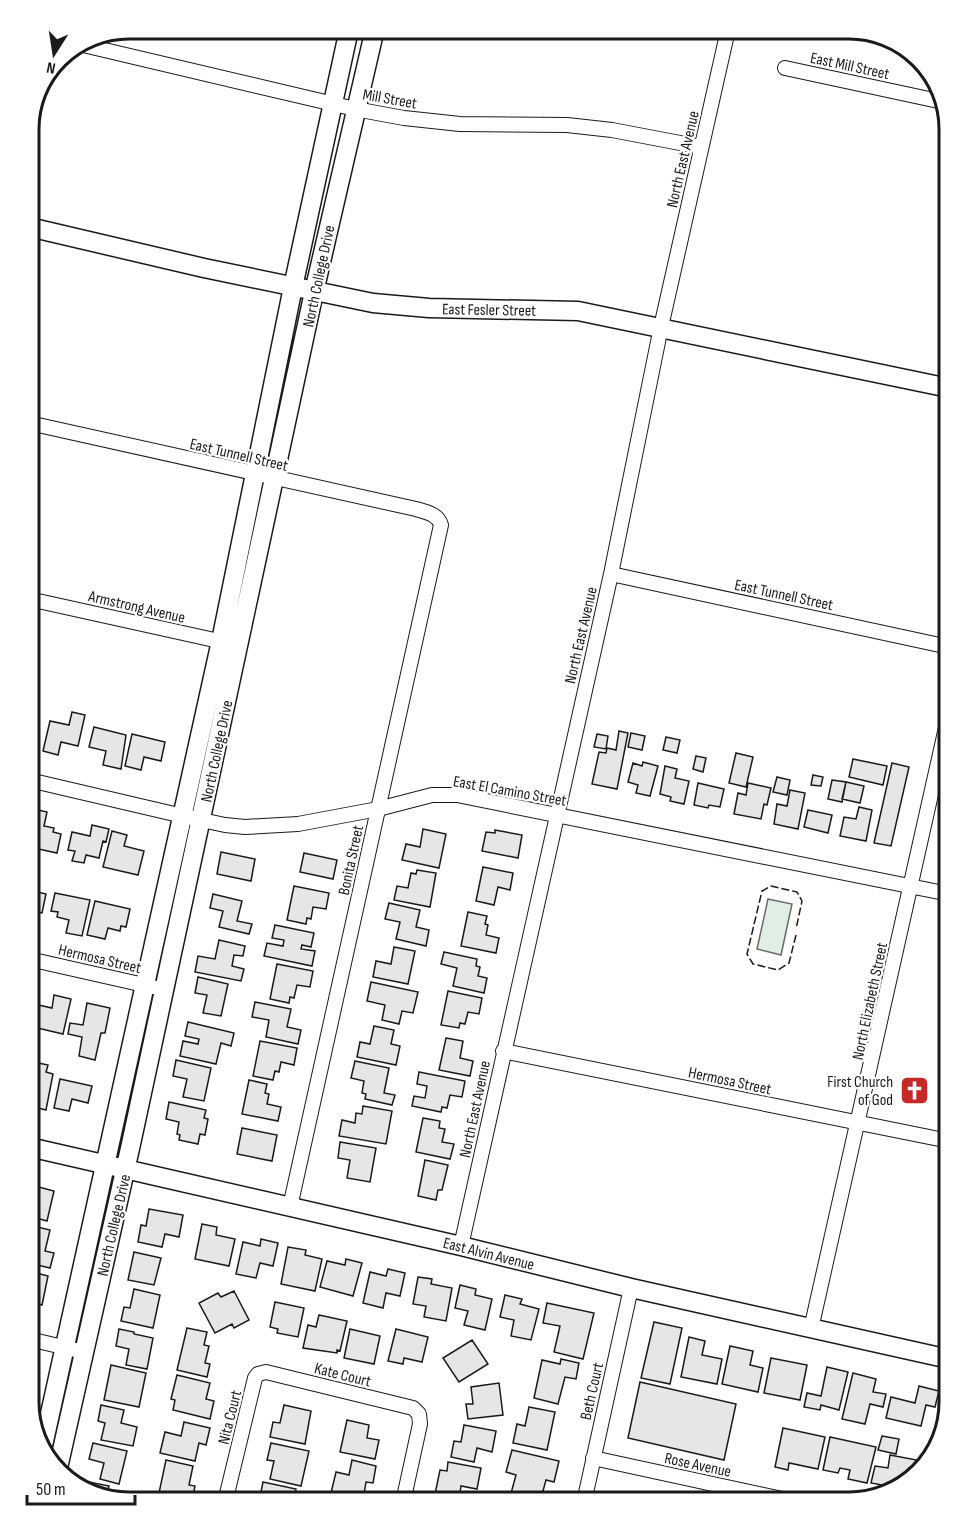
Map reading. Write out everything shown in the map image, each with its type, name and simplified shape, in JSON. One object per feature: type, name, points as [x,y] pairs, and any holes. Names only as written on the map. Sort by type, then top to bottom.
[{"type":"street","name":"North College Drive","points":[[230,643],[255,475],[347,39]]},
{"type":"street","name":"North College Drive","points":[[60,1460],[164,990],[192,818],[230,643],[275,479],[314,292],[373,39]]},
{"type":"street","name":"North East Avenue","points":[[461,1246],[611,574],[662,327],[726,39]]},
{"type":"street","name":"Mill Street","points":[[93,47],[356,109],[404,118],[460,124],[567,125],[701,147]]},
{"type":"street","name":"East Mill Street","points":[[785,68],[934,100]]},
{"type":"street","name":"East Fesler Street","points":[[39,229],[314,292],[373,303],[429,308],[578,311],[939,386]]},
{"type":"street","name":"East Tunnell Street","points":[[39,425],[416,509],[432,514],[440,521]]},
{"type":"street","name":"Bonita Street","points":[[290,1207],[441,525],[440,521]]},
{"type":"street","name":"East Tunnell Street","points":[[611,574],[939,645]]},
{"type":"street","name":"Armstrong Avenue","points":[[39,601],[230,643]]},
{"type":"street","name":"North Elizabeth Street","points":[[811,1329],[939,763]]},
{"type":"street","name":"East El Camino Street","points":[[39,782],[192,818],[245,827],[287,824],[378,809],[432,795],[457,795],[939,892]]},
{"type":"street","name":"North College Drive","points":[[45,1435],[146,986],[192,818]]},
{"type":"street","name":"Hermosa Street","points":[[39,962],[164,990]]},
{"type":"street","name":"Hermosa Street","points":[[504,1051],[939,1139]]},
{"type":"street","name":"East Alvin Avenue","points":[[39,1149],[461,1246],[631,1288],[939,1357]]},
{"type":"street","name":"Beth Court","points":[[586,1492],[631,1288]]},
{"type":"street","points":[[39,1341],[84,1352]]},
{"type":"street","name":"Kate Court","points":[[258,1374],[266,1372],[413,1408],[419,1414],[420,1424],[405,1492]]},
{"type":"street","name":"Nita Court","points":[[227,1492],[255,1378],[258,1374]]},
{"type":"street","name":"Rose Avenue","points":[[593,1458],[736,1492]]},
{"type":"green space","points":[[768,899],[792,904],[781,955],[757,949]]},
{"type":"building","points":[[72,712],[85,715],[78,746],[61,742],[58,755],[43,751],[50,721],[69,725]]},
{"type":"building","points":[[94,727],[126,735],[121,769],[103,765],[106,751],[89,747]]},
{"type":"building","points":[[619,731],[628,733],[617,789],[592,784],[599,752],[606,753],[607,748],[616,750]]},
{"type":"building","points":[[631,733],[645,736],[642,750],[628,747]]},
{"type":"building","points":[[132,734],[165,742],[161,761],[144,757],[141,770],[125,766]]},
{"type":"building","points":[[597,734],[608,736],[606,749],[594,747]]},
{"type":"building","points":[[666,737],[680,740],[677,753],[663,750]]},
{"type":"building","points":[[736,753],[753,757],[746,787],[729,783]]},
{"type":"building","points":[[696,756],[706,758],[703,772],[693,769]]},
{"type":"building","points":[[853,759],[887,766],[883,785],[849,777]]},
{"type":"building","points":[[643,762],[658,766],[650,796],[636,793],[638,785],[628,782],[633,763],[642,766]]},
{"type":"building","points":[[892,763],[909,767],[891,846],[874,843]]},
{"type":"building","points":[[665,766],[677,769],[675,778],[689,781],[684,804],[670,801],[671,797],[660,794]]},
{"type":"building","points":[[813,775],[823,777],[821,786],[811,785]]},
{"type":"building","points":[[777,777],[790,780],[787,795],[773,792]]},
{"type":"building","points":[[832,780],[846,782],[842,802],[828,799]]},
{"type":"building","points":[[846,782],[864,786],[860,803],[842,799]]},
{"type":"building","points":[[698,783],[724,789],[720,807],[709,805],[708,808],[694,805]]},
{"type":"building","points":[[748,783],[771,788],[761,819],[734,814],[738,793],[746,795]]},
{"type":"building","points":[[790,790],[805,793],[798,829],[774,824],[777,804],[787,806]]},
{"type":"building","points":[[859,807],[872,810],[866,841],[840,836],[844,817],[856,819]]},
{"type":"building","points":[[39,810],[47,812],[44,826],[54,828],[53,832],[61,834],[57,853],[39,849]]},
{"type":"building","points":[[808,810],[832,815],[828,833],[804,827]]},
{"type":"building","points":[[92,825],[109,829],[99,858],[86,855],[84,863],[72,861],[75,851],[68,850],[72,832],[90,836]]},
{"type":"building","points":[[423,829],[446,834],[439,868],[402,860],[406,844],[420,847]]},
{"type":"building","points":[[495,830],[522,835],[518,858],[482,851],[486,832],[495,833]]},
{"type":"building","points":[[112,831],[127,835],[124,846],[144,851],[138,875],[103,867]]},
{"type":"building","points":[[221,852],[255,859],[251,881],[217,874]]},
{"type":"building","points":[[304,853],[337,860],[333,879],[300,872]]},
{"type":"building","points":[[483,867],[513,873],[510,890],[498,887],[494,905],[476,901]]},
{"type":"building","points":[[417,870],[436,873],[430,907],[394,900],[397,886],[408,888],[411,873],[416,874]]},
{"type":"building","points":[[294,886],[329,893],[326,909],[313,907],[311,919],[307,918],[306,924],[287,920]]},
{"type":"building","points":[[39,892],[46,894],[42,913],[39,912]]},
{"type":"building","points":[[55,893],[90,900],[82,936],[66,933],[69,920],[57,917],[58,912],[51,911]]},
{"type":"building","points":[[213,894],[242,901],[237,921],[252,924],[249,934],[219,927],[223,911],[210,908]]},
{"type":"building","points":[[95,901],[130,909],[126,927],[121,926],[120,931],[108,928],[105,939],[87,935]]},
{"type":"building","points":[[389,903],[420,910],[416,927],[429,930],[426,946],[396,939],[400,922],[385,919]]},
{"type":"building","points":[[468,912],[487,916],[486,935],[499,938],[496,953],[461,946]]},
{"type":"building","points":[[275,925],[314,933],[311,947],[302,945],[301,949],[315,951],[312,966],[264,956],[267,943],[283,946],[284,940],[272,938]]},
{"type":"building","points":[[219,940],[245,946],[243,956],[234,955],[232,966],[244,969],[241,981],[195,972],[198,956],[215,959]]},
{"type":"building","points":[[394,947],[415,951],[408,984],[373,977],[376,961],[391,964]]},
{"type":"building","points":[[444,952],[477,959],[476,966],[480,967],[478,976],[487,978],[484,993],[453,986],[457,968],[441,964]]},
{"type":"building","points":[[277,964],[313,971],[310,987],[297,985],[294,998],[290,997],[289,1003],[270,999]]},
{"type":"building","points":[[198,977],[228,984],[221,1016],[203,1013],[207,995],[195,993]]},
{"type":"building","points":[[371,982],[418,992],[413,1013],[402,1011],[399,1024],[382,1020],[385,1005],[367,1001]]},
{"type":"building","points":[[448,991],[482,998],[479,1014],[468,1012],[465,1024],[460,1023],[459,1028],[441,1025]]},
{"type":"building","points":[[54,995],[71,999],[63,1034],[39,1028],[39,1005],[52,1008]]},
{"type":"building","points":[[255,1002],[291,1009],[287,1027],[301,1030],[298,1044],[266,1037],[269,1020],[252,1017]]},
{"type":"building","points":[[87,1003],[110,1008],[105,1033],[101,1033],[95,1060],[79,1056],[82,1037],[68,1034],[70,1023],[83,1025]]},
{"type":"building","points":[[188,1022],[234,1033],[231,1046],[221,1043],[216,1064],[180,1056],[183,1041],[198,1044],[199,1039],[185,1036]]},
{"type":"building","points":[[374,1026],[394,1030],[391,1044],[400,1046],[396,1065],[357,1057],[360,1042],[370,1044]]},
{"type":"building","points":[[446,1038],[463,1041],[460,1058],[473,1061],[470,1076],[439,1070]]},
{"type":"building","points":[[260,1041],[297,1048],[294,1065],[281,1062],[279,1072],[275,1071],[273,1080],[253,1076]]},
{"type":"building","points":[[176,1060],[211,1068],[204,1101],[183,1097],[187,1079],[173,1076]]},
{"type":"building","points":[[355,1061],[389,1068],[384,1093],[395,1095],[392,1105],[365,1099],[366,1094],[362,1093],[364,1081],[351,1078]]},
{"type":"building","points":[[39,1063],[48,1065],[46,1072],[53,1074],[46,1110],[39,1108]]},
{"type":"building","points":[[419,1072],[465,1081],[462,1097],[450,1095],[447,1108],[442,1107],[441,1112],[412,1106],[414,1096],[425,1098],[427,1086],[417,1084]]},
{"type":"building","points":[[60,1079],[92,1086],[88,1103],[72,1099],[69,1111],[54,1108]]},
{"type":"building","points":[[249,1080],[267,1084],[265,1093],[269,1094],[267,1104],[281,1107],[278,1121],[242,1114]]},
{"type":"building","points":[[169,1102],[206,1110],[204,1118],[208,1119],[205,1135],[200,1134],[198,1144],[179,1140],[180,1135],[177,1134],[179,1122],[166,1119]]},
{"type":"building","points":[[363,1106],[392,1111],[386,1144],[339,1136],[342,1120],[355,1123],[356,1113],[362,1114]]},
{"type":"building","points":[[423,1118],[440,1121],[439,1128],[445,1129],[442,1142],[454,1144],[450,1159],[416,1152]]},
{"type":"building","points":[[242,1128],[277,1135],[272,1161],[237,1154]]},
{"type":"building","points":[[340,1142],[376,1148],[370,1182],[347,1178],[350,1160],[338,1158]]},
{"type":"building","points":[[425,1160],[448,1165],[442,1190],[438,1190],[436,1200],[418,1196]]},
{"type":"building","points":[[39,1187],[54,1191],[47,1221],[39,1219]]},
{"type":"building","points":[[149,1209],[183,1215],[179,1237],[165,1234],[162,1247],[138,1242],[141,1225],[146,1226]]},
{"type":"building","points":[[202,1224],[217,1227],[216,1235],[235,1239],[229,1266],[195,1259]]},
{"type":"building","points":[[39,1227],[50,1230],[45,1251],[54,1253],[50,1268],[39,1265]]},
{"type":"building","points":[[261,1239],[278,1243],[273,1266],[260,1263],[256,1278],[236,1274],[243,1242],[260,1246]]},
{"type":"building","points":[[288,1247],[306,1250],[305,1255],[322,1259],[315,1291],[281,1284]]},
{"type":"building","points":[[134,1252],[161,1258],[154,1285],[128,1280]]},
{"type":"building","points":[[346,1259],[362,1263],[353,1296],[320,1287],[327,1261],[345,1265]]},
{"type":"building","points":[[388,1269],[405,1273],[400,1296],[386,1293],[383,1308],[363,1303],[370,1272],[386,1276]]},
{"type":"building","points":[[39,1274],[48,1276],[42,1305],[39,1304]]},
{"type":"building","points":[[418,1277],[432,1279],[431,1284],[452,1288],[446,1321],[424,1317],[426,1306],[413,1304]]},
{"type":"building","points":[[460,1285],[476,1289],[475,1295],[492,1299],[485,1330],[464,1325],[468,1311],[455,1308]]},
{"type":"building","points":[[134,1289],[160,1295],[153,1328],[121,1321],[124,1307],[130,1308]]},
{"type":"building","points":[[234,1291],[249,1320],[234,1328],[232,1324],[215,1333],[199,1303],[218,1293],[221,1297]]},
{"type":"building","points":[[505,1295],[522,1299],[520,1304],[539,1309],[531,1340],[511,1336],[514,1320],[500,1317]]},
{"type":"building","points":[[275,1302],[304,1308],[298,1337],[277,1333],[278,1329],[270,1327]]},
{"type":"building","points":[[547,1303],[594,1313],[583,1359],[554,1352],[560,1326],[543,1323]]},
{"type":"building","points":[[319,1315],[347,1321],[340,1351],[337,1350],[337,1353],[303,1348],[308,1325],[316,1327]]},
{"type":"building","points":[[654,1322],[682,1328],[670,1384],[641,1378]]},
{"type":"building","points":[[187,1328],[207,1332],[204,1345],[209,1346],[205,1363],[210,1364],[207,1377],[177,1370]]},
{"type":"building","points":[[119,1329],[153,1338],[147,1369],[126,1365],[129,1349],[116,1346]]},
{"type":"building","points":[[350,1329],[380,1336],[374,1364],[344,1358]]},
{"type":"building","points":[[396,1329],[428,1337],[422,1362],[404,1358],[403,1364],[388,1361]]},
{"type":"building","points":[[689,1337],[705,1341],[702,1355],[722,1359],[717,1384],[681,1377]]},
{"type":"building","points":[[472,1340],[488,1364],[459,1382],[443,1358]]},
{"type":"building","points":[[730,1346],[753,1351],[750,1365],[763,1368],[758,1392],[722,1384]]},
{"type":"building","points":[[771,1358],[807,1365],[800,1400],[764,1393]]},
{"type":"building","points":[[561,1359],[579,1363],[576,1379],[565,1377],[558,1404],[534,1398],[542,1360],[560,1364]]},
{"type":"building","points":[[111,1365],[146,1373],[139,1407],[104,1400]]},
{"type":"building","points":[[827,1367],[848,1372],[839,1410],[821,1405],[820,1410],[804,1407],[807,1393],[821,1396]]},
{"type":"building","points":[[853,1373],[876,1379],[873,1392],[886,1394],[883,1407],[870,1404],[865,1424],[842,1419]]},
{"type":"building","points":[[177,1375],[210,1383],[206,1399],[214,1401],[210,1419],[173,1410],[175,1400],[171,1399]]},
{"type":"building","points":[[640,1382],[736,1404],[724,1460],[628,1438]]},
{"type":"building","points":[[499,1383],[503,1415],[468,1419],[466,1404],[473,1404],[471,1387]]},
{"type":"building","points":[[919,1386],[939,1391],[935,1407],[926,1405],[921,1426],[886,1418],[891,1397],[915,1403]]},
{"type":"building","points":[[101,1405],[124,1410],[121,1423],[137,1427],[133,1446],[101,1440],[105,1423],[98,1421]]},
{"type":"building","points":[[284,1405],[311,1411],[305,1444],[270,1437],[273,1422],[280,1423]]},
{"type":"building","points":[[529,1407],[555,1412],[547,1450],[513,1443],[517,1424],[525,1426]]},
{"type":"building","points":[[347,1420],[369,1425],[367,1438],[379,1440],[375,1459],[340,1452]]},
{"type":"building","points":[[184,1422],[210,1428],[206,1445],[199,1443],[195,1461],[160,1453],[165,1432],[181,1436]]},
{"type":"building","points":[[464,1425],[496,1431],[492,1452],[477,1448],[474,1462],[451,1457],[454,1441],[461,1442]]},
{"type":"building","points":[[783,1428],[825,1437],[818,1469],[789,1463],[788,1470],[775,1467]]},
{"type":"building","points":[[882,1436],[899,1439],[896,1454],[878,1450]]},
{"type":"building","points":[[830,1437],[876,1447],[867,1483],[848,1479],[850,1470],[840,1468],[838,1473],[823,1470]]},
{"type":"building","points":[[93,1443],[127,1451],[119,1484],[100,1479],[104,1463],[89,1459]]},
{"type":"building","points":[[271,1443],[309,1451],[301,1486],[270,1479],[274,1461],[267,1460]]},
{"type":"building","points":[[512,1450],[559,1461],[554,1482],[546,1480],[543,1492],[511,1492],[516,1475],[506,1472]]},
{"type":"building","points":[[890,1455],[918,1460],[889,1483],[883,1485],[871,1483],[875,1466],[888,1468]]},
{"type":"building","points":[[166,1460],[193,1466],[189,1485],[195,1486],[194,1492],[159,1492]]},
{"type":"building","points":[[352,1460],[376,1466],[373,1483],[366,1482],[364,1492],[331,1492],[336,1472],[349,1475]]},
{"type":"building","points":[[448,1462],[481,1468],[477,1489],[461,1486],[460,1492],[435,1492],[440,1470],[447,1471]]},
{"type":"building","points":[[86,1482],[109,1486],[108,1489]]},
{"type":"building","points":[[263,1482],[296,1489],[295,1492],[261,1492]]},
{"type":"fence","points":[[796,929],[802,901],[797,892],[771,886],[762,891],[747,954],[753,964],[778,970],[789,963],[796,935]]},
{"type":"place","name":"First Church of God","points":[[914,1090]]}]
